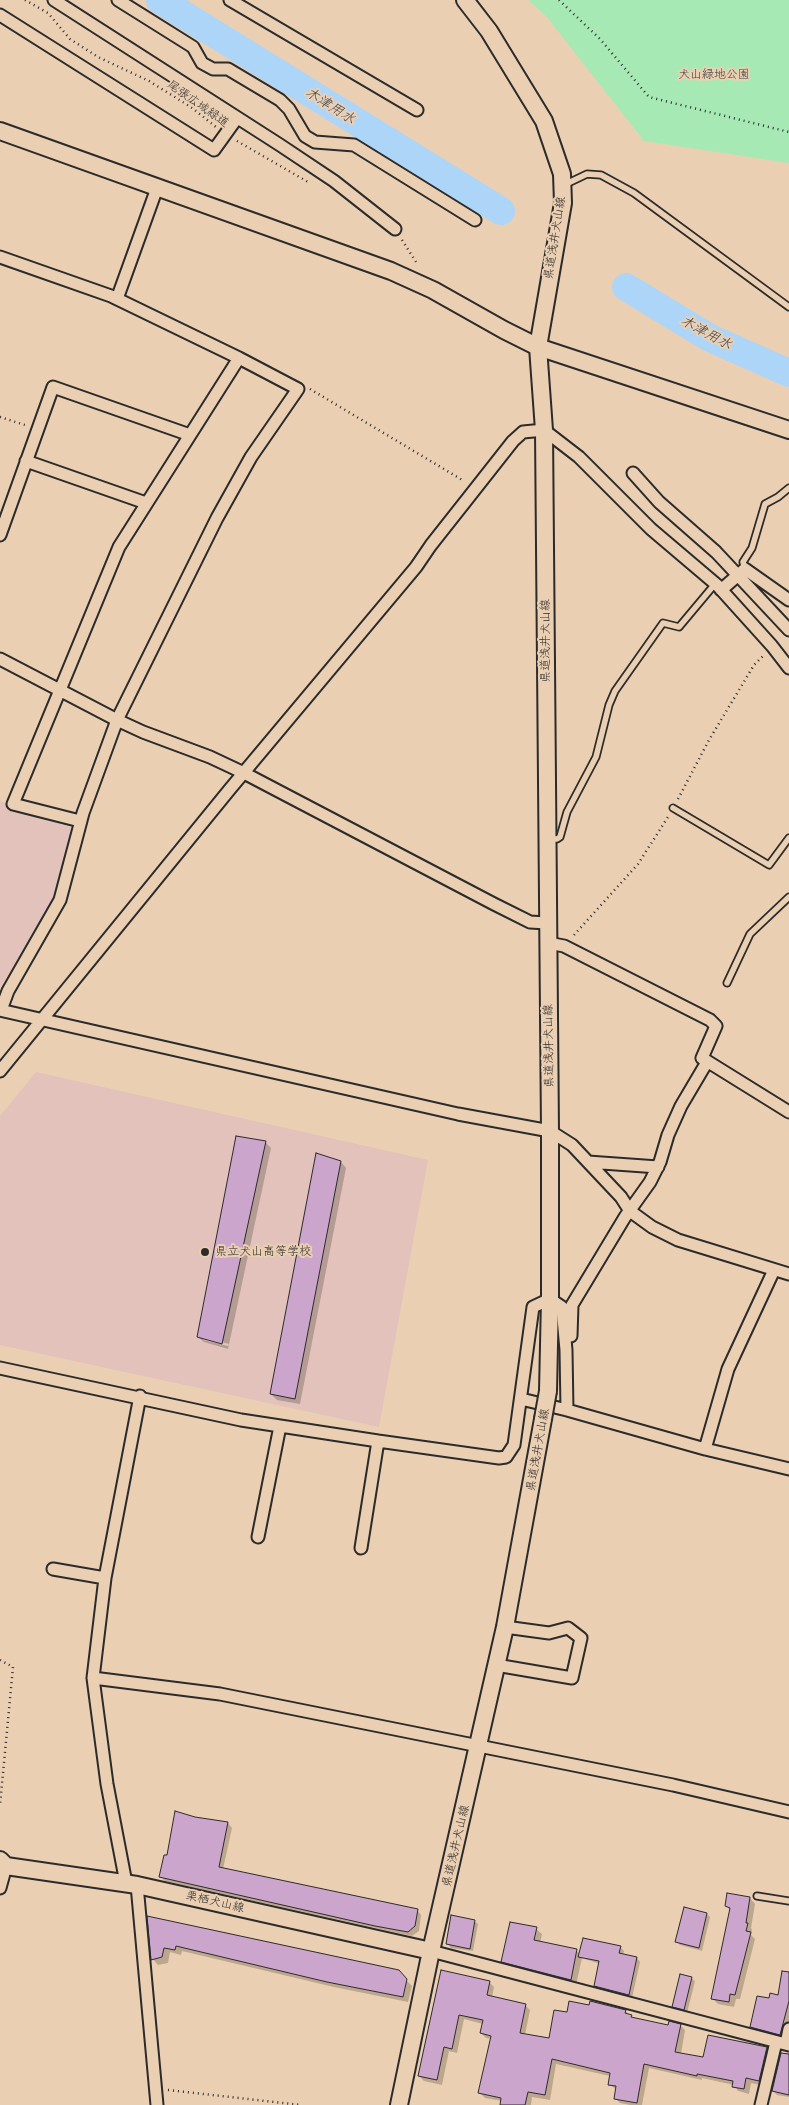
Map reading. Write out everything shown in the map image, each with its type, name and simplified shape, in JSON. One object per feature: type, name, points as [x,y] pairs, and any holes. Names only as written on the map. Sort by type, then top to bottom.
[{"type":"main road","name":"県道浅井犬山線","points":[[399,2105],[431,1951],[505,1627],[548,1389],[550,1131],[546,839],[544,430],[538,347],[563,202],[562,174],[544,120],[489,31],[465,0]]},
{"type":"main road","points":[[0,131],[391,271],[433,290],[538,347],[789,430]]},
{"type":"main road","name":"栗栖犬山線","points":[[3,1863],[132,1884],[431,1951]]},
{"type":"street","points":[[54,0],[334,181],[394,228]]},
{"type":"street","points":[[118,0],[193,47],[202,62],[213,69],[228,69],[280,100],[289,108],[305,136],[315,142],[354,145],[475,220]]},
{"type":"street","points":[[230,0],[417,110]]},
{"type":"street","points":[[0,15],[214,150],[237,118]]},
{"type":"street","points":[[117,299],[157,188]]},
{"type":"street","points":[[0,257],[117,299],[298,389],[251,456],[221,510],[117,720],[80,822],[60,900],[8,991],[0,1010],[458,1114],[550,1131],[572,1145],[621,1198],[630,1211],[652,1227],[678,1240],[789,1274]]},
{"type":"street","points":[[80,822],[13,804],[119,547],[239,358]]},
{"type":"street","points":[[0,535],[53,387],[190,436]]},
{"type":"street","points":[[0,1070],[416,567],[431,545],[513,441],[523,432],[544,430],[579,457],[652,529],[718,587],[772,646],[789,668]]},
{"type":"street","points":[[26,461],[146,503]]},
{"type":"street","points":[[633,473],[659,502],[716,552],[742,572],[789,600]]},
{"type":"street","points":[[718,587],[742,572]]},
{"type":"street","points":[[742,572],[789,630]]},
{"type":"street","points":[[0,660],[117,720],[143,732],[210,757],[244,773],[530,922],[547,923]]},
{"type":"street","points":[[548,943],[564,946],[710,1020],[716,1026],[702,1058],[789,1112]]},
{"type":"street","points":[[566,1350],[571,1337],[572,1306],[650,1182],[658,1167],[668,1135],[681,1106],[708,1062]]},
{"type":"street","points":[[588,1162],[658,1167]]},
{"type":"street","points":[[705,1449],[728,1369],[774,1270]]},
{"type":"street","points":[[0,1368],[140,1396],[241,1420],[499,1458],[506,1457],[514,1445],[533,1307],[550,1299],[562,1307],[566,1350],[567,1410]]},
{"type":"street","points":[[140,1396],[105,1578],[93,1678],[107,1784],[132,1884],[157,2105]]},
{"type":"street","points":[[521,1399],[705,1449],[789,1469]]},
{"type":"street","points":[[258,1536],[280,1426]]},
{"type":"street","points":[[361,1548],[378,1441]]},
{"type":"street","points":[[53,1569],[105,1578]]},
{"type":"street","points":[[496,1665],[572,1678],[581,1638],[568,1628],[549,1633],[505,1627]]},
{"type":"street","points":[[93,1678],[220,1694],[672,1785],[789,1812]]},
{"type":"street","points":[[0,1888],[3,1863]]},
{"type":"street","points":[[431,1951],[784,2044]]},
{"type":"street","points":[[760,2105],[789,2029]]},
{"type":"lane","points":[[562,186],[587,174],[601,175],[634,193],[789,307]]},
{"type":"lane","points":[[742,572],[743,562],[752,548],[765,504],[789,488]]},
{"type":"lane","points":[[546,839],[557,839],[560,837],[567,812],[596,757],[609,705],[615,691],[663,623],[679,627],[718,587]]},
{"type":"lane","points":[[673,808],[769,865],[789,838]]},
{"type":"lane","points":[[726,983],[750,934],[789,897]]},
{"type":"lane","points":[[757,1896],[789,1901]]},
{"type":"path","name":"尾張広域緑道","points":[[26,0],[48,13],[70,39],[98,57],[149,81],[191,107],[225,134],[313,185]]},
{"type":"path","points":[[558,0],[600,39],[649,97],[789,132]]},
{"type":"path","points":[[394,228],[419,267]]},
{"type":"path","points":[[298,389],[305,386],[476,488]]},
{"type":"path","points":[[0,417],[38,430]]},
{"type":"path","points":[[0,1660],[13,1668],[0,1805]]},
{"type":"path","points":[[155,2088],[278,2104],[301,2105]]},
{"type":"shaded area","points":[[0,801],[72,828],[53,906],[0,987]]},
{"type":"shaded area","name":"県立犬山高等学校","points":[[36,1072],[428,1160],[379,1427],[0,1345],[0,1116]]},
{"type":"green space","name":"犬山緑地公園","points":[[528,0],[789,0],[789,163],[644,141],[546,16]]},
{"type":"building","points":[[236,1136],[266,1141],[222,1344],[197,1337]]},
{"type":"building","points":[[316,1153],[341,1161],[295,1399],[270,1394]]},
{"type":"building","points":[[175,1811],[195,1817],[228,1822],[219,1867],[418,1909],[415,1926],[408,1932],[375,1926],[159,1877],[164,1855],[167,1855]]},
{"type":"building","points":[[727,1893],[750,1897],[746,1931],[751,1932],[735,1995],[730,1994],[729,2002],[711,1999],[730,1908],[725,1906]]},
{"type":"building","points":[[684,1907],[707,1913],[699,1948],[675,1942]]},
{"type":"building","points":[[451,1915],[475,1920],[470,1949],[446,1944]]},
{"type":"building","points":[[147,1916],[399,1970],[407,1979],[403,1997],[327,1982],[176,1946],[175,1950],[164,1948],[162,1957],[151,1960]]},
{"type":"building","points":[[510,1922],[537,1927],[534,1940],[577,1949],[571,1980],[501,1962]]},
{"type":"building","points":[[583,1938],[621,1946],[619,1953],[637,1957],[629,1995],[594,1986],[599,1961],[578,1957]]},
{"type":"building","points":[[441,1970],[490,1981],[487,1995],[526,2004],[520,2033],[549,2038],[554,2010],[567,2012],[569,2001],[589,2005],[590,2001],[626,2010],[625,2013],[632,2015],[631,2017],[668,2025],[669,2021],[681,2024],[675,2052],[703,2057],[708,2035],[767,2047],[759,2081],[746,2078],[744,2089],[732,2087],[733,2081],[697,2074],[697,2076],[644,2064],[637,2103],[614,2099],[616,2086],[608,2085],[610,2073],[552,2059],[545,2095],[528,2092],[525,2105],[500,2105],[501,2098],[478,2093],[491,2036],[480,2033],[483,2020],[459,2015],[452,2049],[444,2047],[437,2080],[418,2076]]},
{"type":"building","points":[[782,1971],[789,1972],[789,2001],[780,2035],[750,2027],[757,1996],[769,1998],[770,1993],[778,1995]]},
{"type":"building","points":[[680,1974],[692,1977],[684,2010],[672,2007]]},
{"type":"building","points":[[781,2053],[789,2054],[789,2095],[772,2091]]},
{"type":"waterway","name":"木津用水","points":[[160,0],[501,211]]},
{"type":"waterway","name":"木津用水","points":[[626,287],[710,338],[789,373]]},
{"type":"place","name":"県立犬山高等学校","points":[[205,1252]]}]
